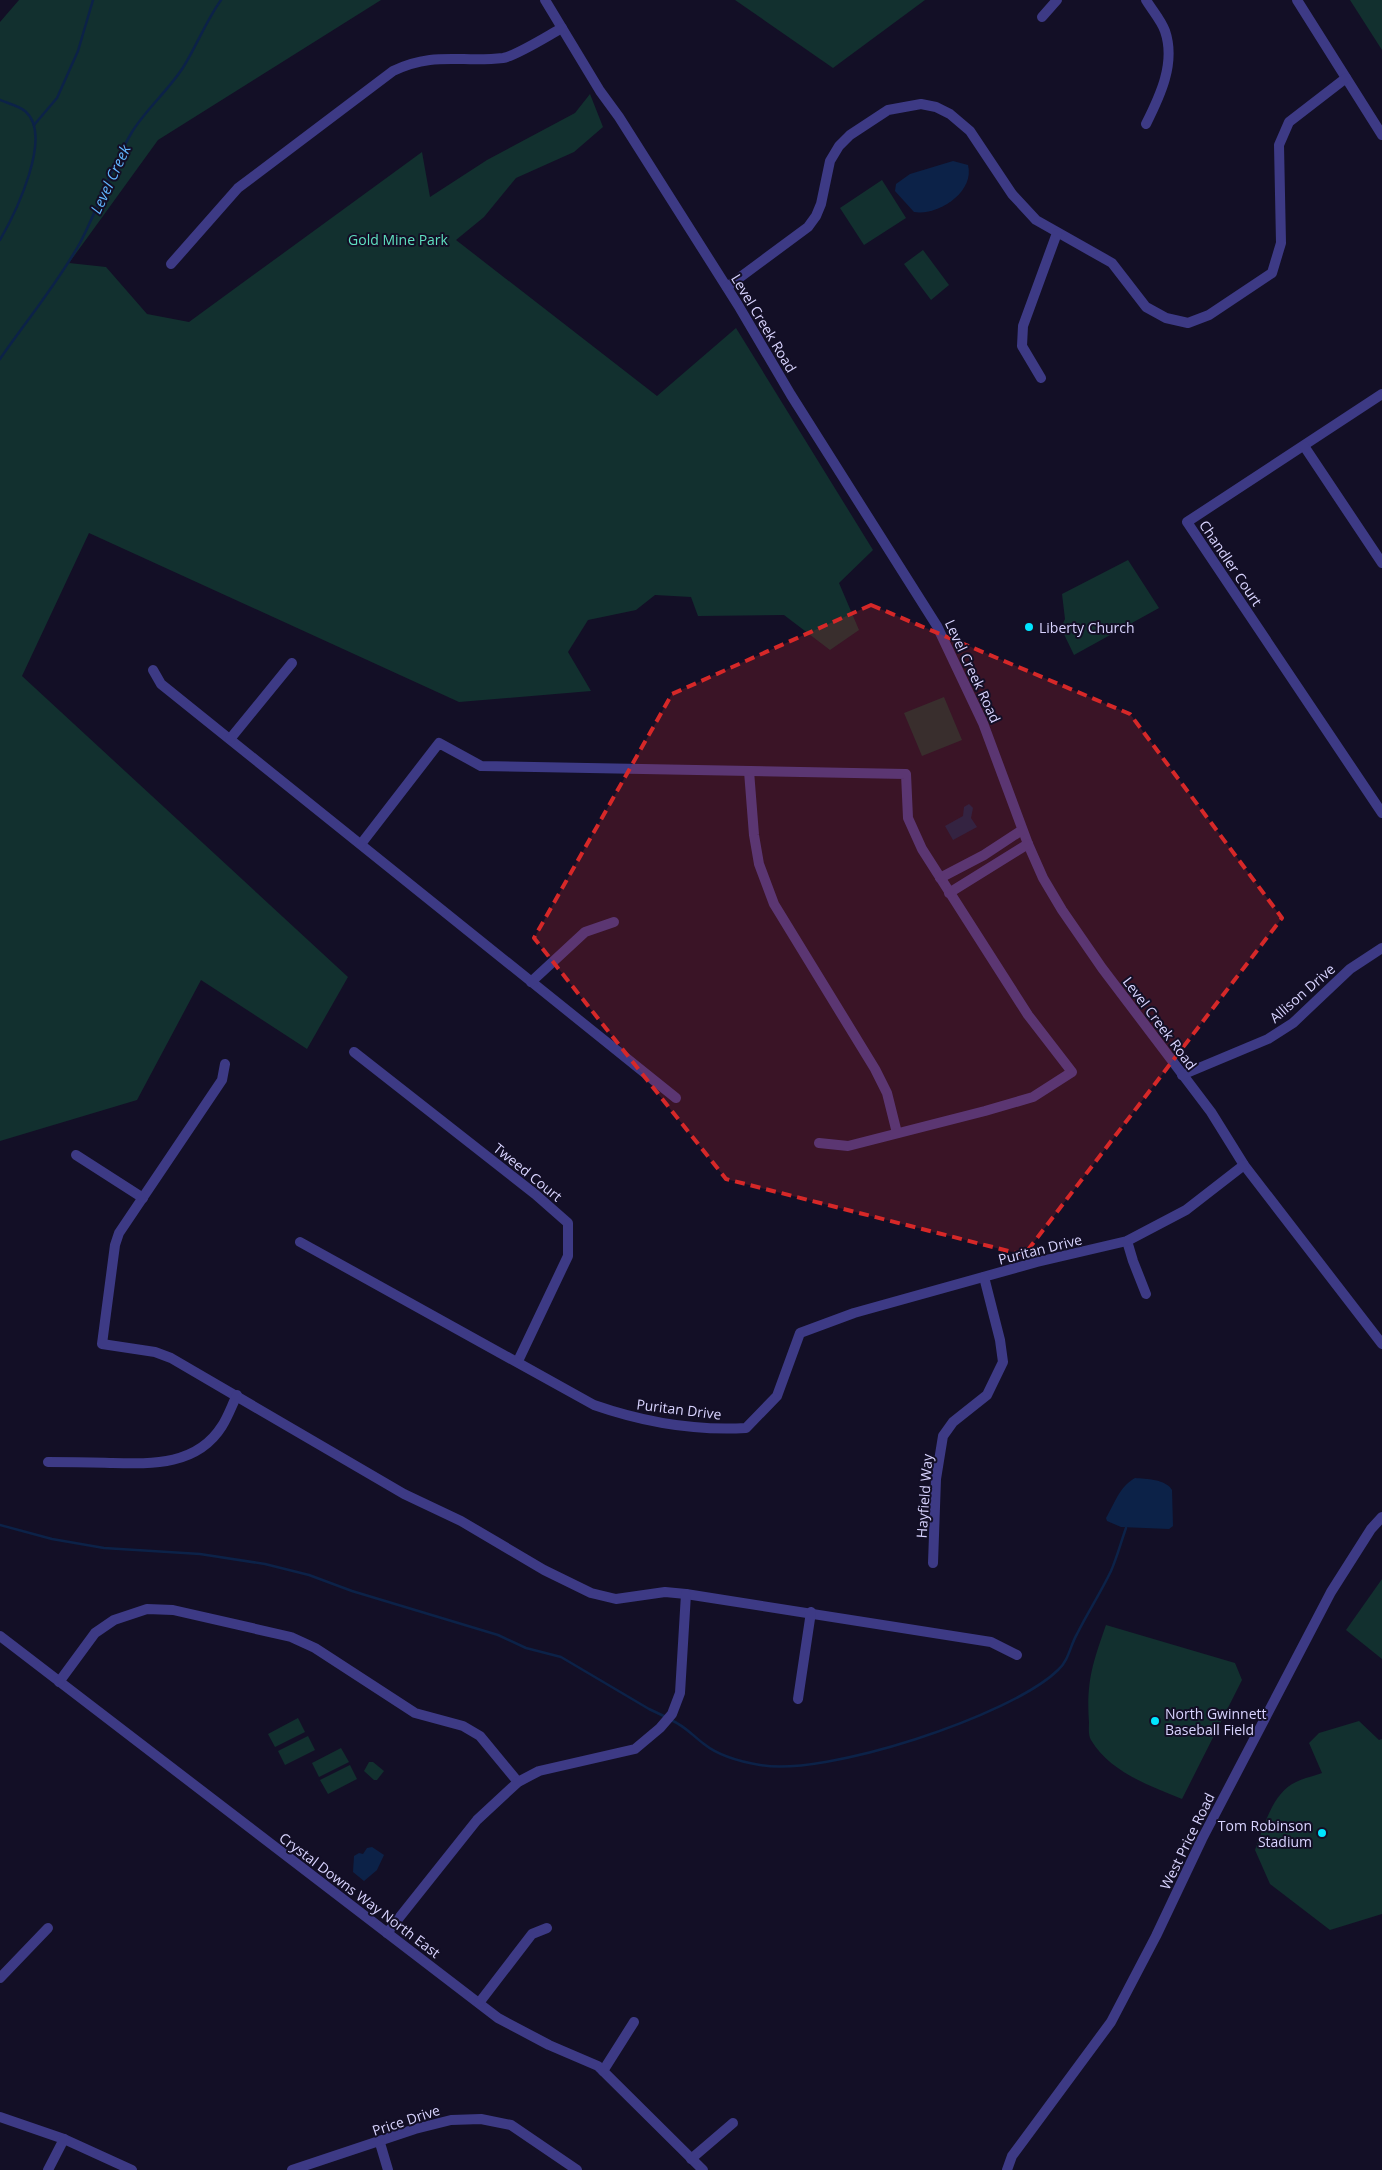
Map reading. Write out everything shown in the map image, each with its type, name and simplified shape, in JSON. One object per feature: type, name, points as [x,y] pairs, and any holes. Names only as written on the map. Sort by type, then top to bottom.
[{"type":"street","name":"Level Creek Road","points":[[545,0],[727,287],[791,395],[937,626],[984,722],[1028,844],[1062,910],[1102,968],[1211,1112],[1244,1165],[1382,1344]]},
{"type":"street","points":[[1042,17],[1057,0]]},
{"type":"street","points":[[1146,0],[1164,29],[1169,50],[1164,82],[1157,103],[1146,124]]},
{"type":"street","points":[[1297,0],[1382,134]]},
{"type":"street","points":[[171,264],[238,188],[393,71],[411,62],[442,58],[505,58],[562,28]]},
{"type":"street","points":[[727,287],[808,226],[816,216],[821,204],[830,161],[839,146],[888,110],[921,104],[936,108],[961,122],[1022,206],[1057,233],[1112,262],[1146,307],[1166,318],[1188,323],[1210,315],[1272,273],[1281,243],[1279,145],[1289,122],[1346,78]]},
{"type":"street","points":[[1041,378],[1022,346],[1023,326],[1057,233]]},
{"type":"street","name":"Chandler Court","points":[[1382,394],[1187,522],[1382,813]]},
{"type":"street","points":[[1304,446],[1382,563]]},
{"type":"street","points":[[230,739],[292,663]]},
{"type":"street","points":[[153,670],[161,684],[676,1098]]},
{"type":"street","points":[[361,844],[439,743],[482,766],[906,774],[908,818],[922,849],[1028,1015],[1072,1072],[1033,1097],[848,1146],[819,1143]]},
{"type":"street","points":[[749,771],[754,835],[760,864],[774,904],[875,1069],[887,1093],[897,1133]]},
{"type":"street","points":[[940,878],[984,855],[1022,830]]},
{"type":"street","points":[[949,893],[1028,844]]},
{"type":"street","points":[[531,982],[584,932],[614,922]]},
{"type":"street","name":"Allison Drive","points":[[1182,1075],[1268,1039],[1293,1022],[1350,969],[1382,948]]},
{"type":"street","name":"Tweed Court","points":[[354,1052],[535,1194],[568,1223],[568,1256],[518,1361]]},
{"type":"street","points":[[225,1064],[222,1080],[123,1226],[115,1244],[102,1344],[155,1352],[171,1358],[404,1494],[461,1521],[544,1570],[591,1593],[616,1599],[665,1592],[811,1612],[991,1642],[1017,1655]]},
{"type":"street","points":[[76,1155],[143,1198]]},
{"type":"street","name":"Puritan Drive","points":[[300,1242],[518,1361],[594,1405],[628,1417],[713,1430],[746,1428],[777,1396],[800,1333],[854,1313],[984,1277],[1127,1241],[1186,1210],[1244,1165]]},
{"type":"street","points":[[1127,1241],[1146,1294]]},
{"type":"street","name":"Hayfield Way","points":[[933,1563],[936,1479],[943,1436],[953,1422],[987,1395],[1003,1362],[1000,1340],[984,1277]]},
{"type":"street","points":[[48,1462],[159,1464],[176,1460],[192,1454],[207,1443],[222,1427],[237,1395]]},
{"type":"street","name":"West Price Road","points":[[1007,2170],[1012,2156],[1111,2022],[1156,1936],[1202,1838],[1330,1592],[1371,1529],[1382,1517]]},
{"type":"street","points":[[387,1933],[477,1820],[518,1782],[539,1771],[635,1749],[660,1728],[672,1714],[680,1693],[686,1594]]},
{"type":"street","points":[[59,1682],[95,1633],[114,1620],[147,1609],[173,1610],[291,1637],[315,1648],[415,1713],[463,1726],[480,1736],[518,1782]]},
{"type":"street","points":[[798,1699],[811,1612]]},
{"type":"street","name":"Crystal Downs Way North East","points":[[0,1636],[498,2018],[549,2045],[598,2066],[703,2170]]},
{"type":"street","points":[[0,1978],[48,1928]]},
{"type":"street","points":[[479,2003],[532,1934],[547,1928]]},
{"type":"street","points":[[603,2071],[634,2022]]},
{"type":"street","points":[[0,2117],[64,2140],[132,2170]]},
{"type":"street","name":"Price Drive","points":[[292,2170],[380,2143],[415,2129],[451,2120],[481,2119],[512,2125],[577,2170]]},
{"type":"street","points":[[691,2159],[733,2122]]},
{"type":"street","points":[[48,2170],[64,2140]]},
{"type":"street","points":[[380,2143],[388,2170]]},
{"type":"highlighted area","points":[[871,605],[1130,714],[1282,918],[1024,1255],[726,1179],[534,938],[672,694]]},
{"type":"green space","name":"Gold Mine Park","points":[[19,0],[381,0],[158,140],[69,263],[106,267],[147,314],[189,322],[422,152],[430,197],[487,160],[575,113],[590,94],[603,127],[574,152],[516,178],[484,217],[456,240],[657,396],[736,328],[873,550],[839,583],[859,630],[830,650],[784,615],[698,616],[691,597],[655,595],[636,610],[588,620],[568,652],[591,691],[459,702],[89,533],[22,676],[348,977],[307,1049],[201,980],[137,1100],[0,1141],[0,22]]},
{"type":"green space","points":[[735,0],[925,0],[833,68]]},
{"type":"green space","points":[[1350,0],[1382,0],[1382,50]]},
{"type":"green space","points":[[882,180],[906,218],[864,245],[840,208]]},
{"type":"green space","points":[[923,250],[949,285],[931,300],[904,264]]},
{"type":"green space","points":[[1128,560],[1159,608],[1074,655],[1061,628],[1065,619],[1062,594]]},
{"type":"green space","points":[[944,697],[962,740],[922,756],[904,713]]},
{"type":"green space","points":[[1382,1579],[1382,1659],[1346,1630]]},
{"type":"green space","name":"North Gwinnett Baseball Field","points":[[1106,1625],[1235,1663],[1242,1680],[1182,1799],[1132,1777],[1109,1761],[1090,1738],[1088,1708],[1090,1683],[1094,1661]]},
{"type":"green space","points":[[298,1718],[305,1732],[275,1747],[268,1734]]},
{"type":"green space","name":"Tom Robinson Stadium","points":[[1359,1721],[1379,1740],[1382,1739],[1382,1914],[1330,1930],[1270,1884],[1255,1850],[1270,1812],[1281,1794],[1296,1782],[1322,1773],[1309,1743],[1319,1733]]},
{"type":"green space","points":[[308,1736],[315,1750],[285,1765],[278,1751]]},
{"type":"green space","points":[[341,1748],[349,1762],[319,1777],[312,1763]]},
{"type":"green space","points":[[369,1762],[373,1762],[384,1771],[377,1780],[374,1780],[364,1771]]},
{"type":"green space","points":[[350,1765],[357,1779],[328,1794],[320,1780]]},
{"type":"water","points":[[953,161],[968,165],[969,175],[960,193],[943,206],[934,210],[914,212],[895,191],[896,184],[910,174]]},
{"type":"water","points":[[969,804],[973,808],[971,818],[977,827],[953,840],[945,826],[963,816],[964,807]]},
{"type":"water","points":[[1135,1478],[1161,1482],[1172,1490],[1173,1526],[1169,1529],[1121,1527],[1107,1521],[1106,1518],[1121,1491]]},
{"type":"water","points":[[372,1847],[384,1855],[377,1870],[364,1881],[353,1872],[354,1856],[359,1853],[363,1854],[367,1848]]},
{"type":"waterway","points":[[34,125],[57,98],[78,51],[93,0]]},
{"type":"waterway","name":"Level Creek","points":[[0,359],[71,258],[87,229],[132,132],[184,66],[221,0]]},
{"type":"waterway","points":[[0,100],[25,111],[33,122],[35,138],[34,156],[29,175],[0,240]]},
{"type":"waterway","points":[[0,1525],[52,1539],[104,1548],[200,1554],[265,1564],[309,1575],[352,1591],[498,1635],[526,1648],[561,1657],[666,1717]]},
{"type":"waterway","points":[[671,1720],[710,1748],[724,1755],[760,1765],[789,1766],[827,1762],[870,1752],[915,1739],[1001,1706],[1034,1688],[1062,1666],[1111,1571],[1126,1528]]},
{"type":"place","name":"Liberty Church","points":[[1029,627]]},
{"type":"place","name":"North Gwinnett Baseball Field","points":[[1155,1721]]},
{"type":"place","name":"Tom Robinson Stadium","points":[[1322,1833]]}]
